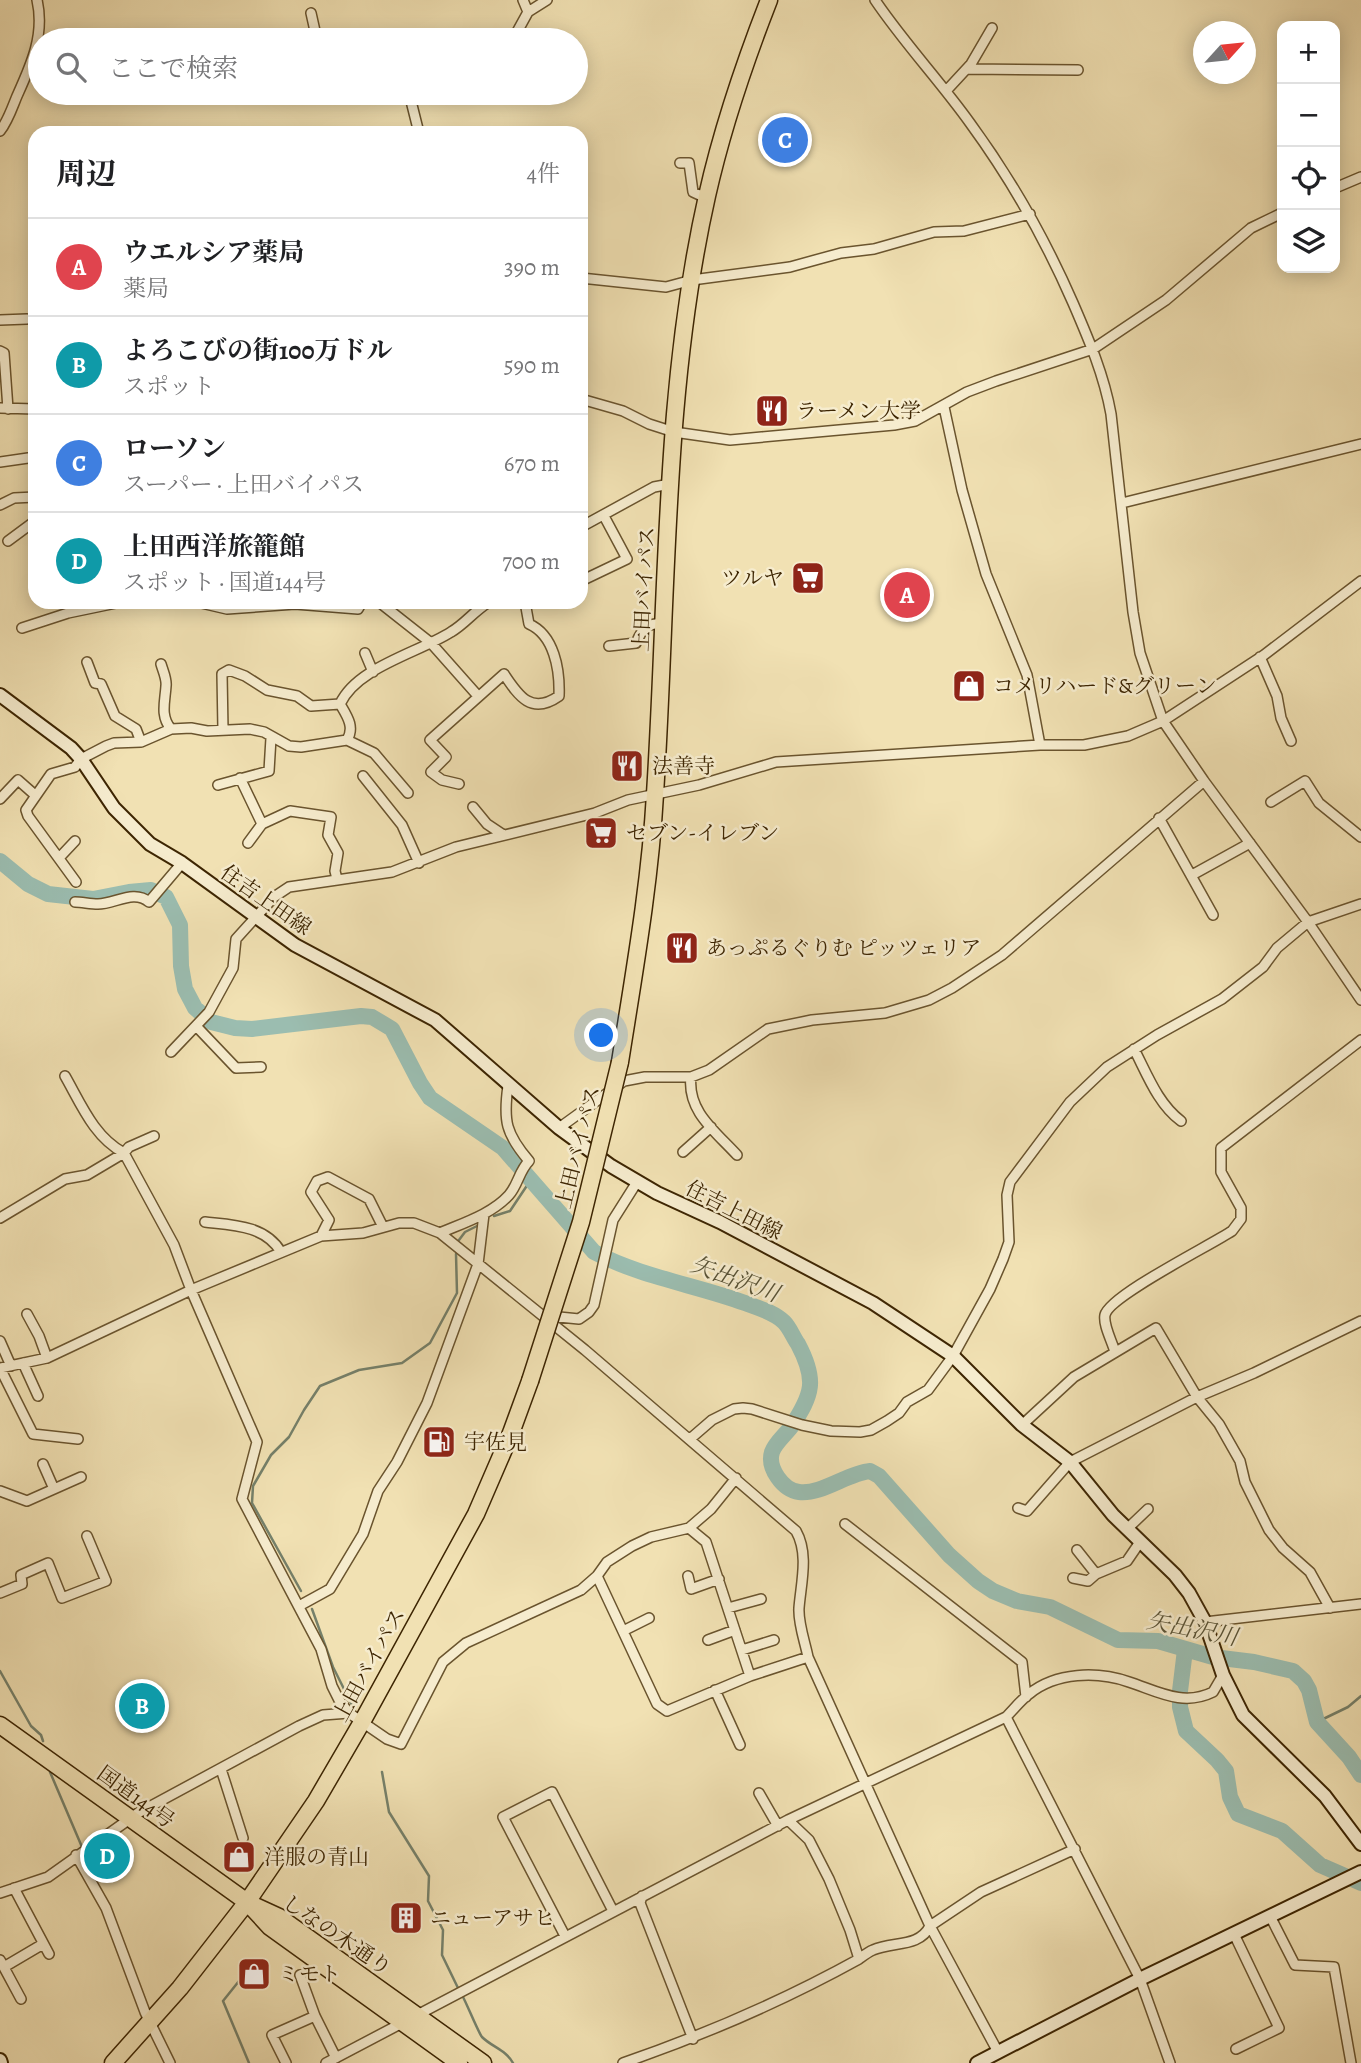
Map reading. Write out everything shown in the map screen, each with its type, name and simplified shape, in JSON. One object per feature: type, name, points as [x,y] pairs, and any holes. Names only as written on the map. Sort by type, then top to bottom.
[{"type":"highway","name":"上田バイパス","points":[[113,2063],[180,1988],[247,1902],[316,1801],[356,1718],[476,1514],[530,1381],[581,1222],[620,1062],[639,943],[655,795],[674,432],[692,280],[706,198],[729,110],[769,0]]},
{"type":"highway","name":"国道144号","points":[[0,1726],[247,1902]]},
{"type":"highway","name":"しなの木通り","points":[[247,1902],[279,1917],[410,2019],[459,2063]]},
{"type":"highway","name":"しなの木通り","points":[[410,2019],[483,2063]]},
{"type":"main road","name":"住吉上田線","points":[[0,695],[71,748],[114,808],[150,844],[181,863],[254,918],[295,946],[435,1020],[559,1128],[637,1182],[720,1222],[873,1303],[953,1356],[1021,1425],[1070,1462],[1127,1529],[1182,1584],[1205,1622],[1221,1670],[1243,1715],[1325,1796],[1361,1844]]},
{"type":"main road","points":[[977,2063],[1000,2058],[1140,1979],[1361,1872]]},
{"type":"street","points":[[37,0],[39,28]]},
{"type":"street","points":[[523,0],[528,12]]},
{"type":"street","points":[[519,28],[528,12],[547,0]]},
{"type":"street","points":[[875,0],[946,90],[996,160],[1030,214],[1093,349],[1106,387],[1140,653],[1163,721],[1361,1000]]},
{"type":"street","points":[[311,13],[314,28]]},
{"type":"street","points":[[946,90],[967,69],[992,27]]},
{"type":"street","points":[[967,69],[1078,70]]},
{"type":"street","points":[[0,131],[28,73]]},
{"type":"street","points":[[412,105],[417,126]]},
{"type":"street","points":[[680,163],[689,163],[693,192],[706,198]]},
{"type":"street","points":[[1340,186],[1361,177]]},
{"type":"street","points":[[588,279],[666,287],[692,280],[790,267],[841,253],[874,249],[934,232],[964,231],[1030,214]]},
{"type":"street","points":[[588,400],[674,432],[730,440],[915,421],[996,381],[1093,349],[1166,300],[1251,228],[1277,215]]},
{"type":"street","points":[[0,320],[27,319]]},
{"type":"street","points":[[0,351],[4,353],[6,362],[4,408],[28,409]]},
{"type":"street","points":[[944,407],[962,490],[986,574],[1027,675],[1040,745]]},
{"type":"street","points":[[1122,503],[1361,444]]},
{"type":"street","points":[[0,462],[28,458]]},
{"type":"street","points":[[588,524],[653,487],[670,484]]},
{"type":"street","points":[[0,505],[14,498],[28,497]]},
{"type":"street","points":[[588,578],[627,559],[604,516]]},
{"type":"street","points":[[8,541],[28,526]]},
{"type":"street","points":[[171,1052],[209,1012],[233,968],[236,939],[282,889],[392,872],[456,847],[595,813],[628,800],[699,785],[776,762],[1040,745],[1084,745],[1128,736],[1163,721],[1260,657],[1361,581]]},
{"type":"street","points":[[22,628],[58,615],[87,609]]},
{"type":"street","points":[[389,609],[431,643],[478,696]]},
{"type":"street","points":[[340,704],[344,695],[373,671],[453,631],[477,609]]},
{"type":"street","points":[[459,784],[442,780],[431,772],[446,757],[430,740],[478,696],[505,674],[526,702],[551,702],[559,696],[560,682],[548,638],[540,629],[528,624],[526,609]]},
{"type":"street","points":[[609,646],[636,643],[643,628],[663,623]]},
{"type":"street","points":[[365,653],[373,671]]},
{"type":"street","points":[[1260,657],[1277,696],[1281,718],[1291,741]]},
{"type":"street","points":[[87,662],[96,683],[101,684],[115,716],[136,729],[141,742]]},
{"type":"street","points":[[161,664],[167,684],[164,722],[170,729]]},
{"type":"street","points":[[223,730],[222,674],[229,670],[245,676],[267,691],[297,696],[311,706],[340,704]]},
{"type":"street","points":[[340,704],[350,723],[347,740]]},
{"type":"street","points":[[76,882],[26,810],[51,774],[75,767],[81,759],[114,743],[141,742],[170,729],[191,728],[207,732],[250,729],[264,732],[289,746],[301,747],[347,740],[374,753],[408,793]]},
{"type":"street","points":[[218,785],[269,771],[271,738]]},
{"type":"street","points":[[363,776],[402,825],[419,863]]},
{"type":"street","points":[[240,778],[262,824]]},
{"type":"street","points":[[0,799],[18,780],[35,796]]},
{"type":"street","points":[[559,1128],[624,1081],[645,1077],[691,1077],[709,1070],[768,1029],[812,1020],[825,1021],[895,1011],[929,1000],[952,988],[1002,955],[1204,781]]},
{"type":"street","points":[[1272,802],[1305,781],[1319,803],[1361,838]]},
{"type":"street","points":[[473,807],[487,824],[502,834]]},
{"type":"street","points":[[248,843],[262,824],[290,811],[331,817],[328,835],[338,853],[335,871],[337,879]]},
{"type":"street","points":[[1159,818],[1213,915]]},
{"type":"street","points":[[59,858],[75,841]]},
{"type":"street","points":[[1192,875],[1250,843]]},
{"type":"street","points":[[75,902],[99,904],[129,897],[143,897],[149,902],[181,863]]},
{"type":"street","points":[[690,1439],[701,1427],[734,1409],[752,1409],[802,1425],[846,1433],[871,1430],[899,1413],[907,1402],[928,1390],[953,1356],[990,1289],[1003,1259],[1009,1242],[1007,1195],[1010,1182],[1070,1102],[1107,1067],[1222,999],[1263,967],[1277,948],[1308,922],[1361,904]]},
{"type":"street","points":[[197,1026],[236,1068],[261,1067]]},
{"type":"street","points":[[1115,1352],[1104,1318],[1108,1307],[1125,1293],[1232,1231],[1241,1219],[1241,1208],[1221,1172],[1221,1148],[1361,1040]]},
{"type":"street","points":[[1134,1049],[1162,1102],[1181,1121]]},
{"type":"street","points":[[65,1076],[100,1135],[110,1146],[124,1153],[174,1245],[257,1442],[242,1499],[321,1649],[332,1686],[356,1718],[387,1739],[401,1744],[443,1662],[466,1643],[581,1590],[597,1576],[607,1562],[632,1546],[651,1537],[690,1528],[736,1478]]},
{"type":"street","points":[[691,1077],[689,1088],[693,1104],[737,1155]]},
{"type":"street","points":[[440,1233],[484,1214],[509,1195],[529,1161],[514,1144],[505,1118],[508,1086]]},
{"type":"street","points":[[682,1152],[711,1127]]},
{"type":"street","points":[[0,1218],[65,1179],[87,1175],[124,1153],[129,1147],[153,1136]]},
{"type":"street","points":[[321,1236],[329,1220],[310,1192],[317,1181],[328,1177],[369,1199],[383,1227]]},
{"type":"street","points":[[538,1314],[574,1320],[585,1317],[594,1305],[613,1220],[637,1182]]},
{"type":"street","points":[[299,1606],[330,1589],[363,1534],[378,1491],[397,1462],[427,1403],[478,1264],[484,1214]]},
{"type":"street","points":[[205,1222],[257,1231],[281,1252]]},
{"type":"street","points":[[78,1439],[33,1434],[0,1368],[47,1358],[191,1290],[321,1236],[363,1233],[399,1223],[414,1223],[440,1233],[585,1350],[789,1522],[799,1536],[803,1578],[799,1610],[808,1657],[930,1926],[1000,2058]]},
{"type":"street","points":[[27,1314],[47,1358]]},
{"type":"street","points":[[1018,1508],[1027,1511],[1070,1462],[1197,1397],[1254,1373],[1361,1321]]},
{"type":"street","points":[[1021,1425],[1074,1377],[1156,1328],[1197,1397],[1219,1424],[1240,1461],[1245,1482],[1269,1530],[1283,1548],[1310,1572],[1330,1608]]},
{"type":"street","points":[[0,1341],[11,1366]]},
{"type":"street","points":[[23,1363],[38,1396]]},
{"type":"street","points":[[43,1464],[54,1489]]},
{"type":"street","points":[[0,1491],[27,1501],[81,1477]]},
{"type":"street","points":[[1127,1529],[1148,1509]]},
{"type":"street","points":[[845,1524],[1022,1662],[1026,1697]]},
{"type":"street","points":[[690,1528],[706,1542],[750,1676]]},
{"type":"street","points":[[0,1593],[22,1584],[21,1575],[48,1563],[62,1598],[106,1581],[87,1536]]},
{"type":"street","points":[[1073,1578],[1088,1581],[1096,1574],[1127,1561],[1140,1542]]},
{"type":"street","points":[[1077,1550],[1096,1574]]},
{"type":"street","points":[[597,1576],[657,1704],[667,1711],[750,1676],[808,1657]]},
{"type":"street","points":[[688,1576],[691,1589],[719,1579]]},
{"type":"street","points":[[728,1608],[761,1599]]},
{"type":"street","points":[[1205,1622],[1361,1604]]},
{"type":"street","points":[[623,1631],[649,1618]]},
{"type":"street","points":[[708,1640],[735,1630]]},
{"type":"street","points":[[742,1650],[774,1640]]},
{"type":"street","points":[[327,2063],[778,1826],[1006,1717],[1031,1692],[1067,1676],[1091,1675],[1127,1681],[1158,1694],[1182,1698],[1213,1692],[1221,1670]]},
{"type":"street","points":[[715,1690],[740,1745]]},
{"type":"street","points":[[0,1893],[48,1877],[130,1818],[299,1726],[323,1715],[356,1718]]},
{"type":"street","points":[[1006,1717],[1140,1979],[1170,2063]]},
{"type":"street","points":[[221,1769],[243,1838]]},
{"type":"street","points":[[565,1936],[503,1817],[552,1793],[613,1911]]},
{"type":"street","points":[[759,1793],[778,1826]]},
{"type":"street","points":[[788,1821],[809,1840],[829,1879],[859,1959]]},
{"type":"street","points":[[623,2063],[693,2039],[828,1976],[875,1949],[909,1942],[926,1934],[930,1926],[981,1892],[1075,1850]]},
{"type":"street","points":[[76,1855],[106,1908],[150,2021],[170,2063]]},
{"type":"street","points":[[14,1888],[49,1955]]},
{"type":"street","points":[[642,1896],[640,1903],[693,2039]]},
{"type":"street","points":[[1270,1916],[1295,1965],[1334,1967],[1351,2063]]},
{"type":"street","points":[[1234,1934],[1279,2028],[1236,2049]]},
{"type":"street","points":[[21,1999],[2,1963],[43,1944]]},
{"type":"street","points":[[300,1975],[315,2016],[337,2058]]},
{"type":"street","points":[[286,2063],[272,2035],[315,2016]]},
{"type":"waterway","name":"矢出沢川","points":[[0,861],[28,884],[48,894],[93,899],[151,890],[166,897],[180,925],[181,966],[185,989],[195,1008],[211,1022],[252,1029],[372,1017],[392,1029],[430,1098],[503,1148],[594,1252],[631,1268],[745,1303],[780,1319],[798,1344],[810,1377],[804,1405],[772,1452],[774,1471],[787,1487],[807,1492],[870,1471],[879,1476],[949,1555],[993,1591],[1017,1601],[1050,1607],[1118,1640],[1158,1641],[1213,1657],[1254,1662],[1293,1671],[1309,1690],[1317,1722],[1349,1757],[1361,1775]]},
{"type":"waterway","points":[[494,1216],[510,1211],[530,1181]]},
{"type":"waterway","points":[[459,1240],[465,1232],[477,1226]]},
{"type":"waterway","points":[[301,1591],[252,1503],[253,1486],[271,1455],[289,1437],[320,1386],[359,1370],[402,1363],[430,1343],[457,1293],[456,1254]]},
{"type":"waterway","points":[[312,1609],[333,1667],[353,1707]]},
{"type":"waterway","points":[[1185,1650],[1180,1707],[1186,1731],[1226,1771],[1230,1797],[1238,1814],[1282,1831],[1320,1865],[1361,1883]]},
{"type":"waterway","points":[[0,1671],[31,1726],[41,1735],[43,1741]]},
{"type":"waterway","points":[[1317,1722],[1348,1707],[1361,1696]]},
{"type":"waterway","points":[[50,1772],[82,1847]]},
{"type":"waterway","points":[[382,1772],[389,1812],[429,1876],[428,1901],[443,1930],[442,1955],[458,1988]]},
{"type":"waterway","points":[[243,1976],[223,2001],[249,2063]]},
{"type":"waterway","points":[[462,1995],[482,2037],[507,2055],[513,2063]]},
{"type":"place","name":"ローソン","points":[[785,140]]},
{"type":"place","name":"ラーメン大学","points":[[772,411]]},
{"type":"place","name":"ツルヤ","points":[[808,578]]},
{"type":"place","name":"ウエルシア薬局","points":[[907,595]]},
{"type":"place","name":"コメリハード&グリーン","points":[[969,686]]},
{"type":"place","name":"法善寺","points":[[627,766]]},
{"type":"place","name":"セブン-イレブン","points":[[601,833]]},
{"type":"place","name":"あっぷるぐりむ ピッツェリア","points":[[682,948]]},
{"type":"place","name":"宇佐見","points":[[439,1442]]},
{"type":"place","name":"よろこびの街100万ドル","points":[[142,1706]]},
{"type":"place","name":"上田西洋旅籠館","points":[[107,1856]]},
{"type":"place","name":"洋服の青山","points":[[239,1857]]},
{"type":"place","name":"ニューアサヒ","points":[[406,1918]]},
{"type":"place","name":"ミモト","points":[[254,1974]]}]
